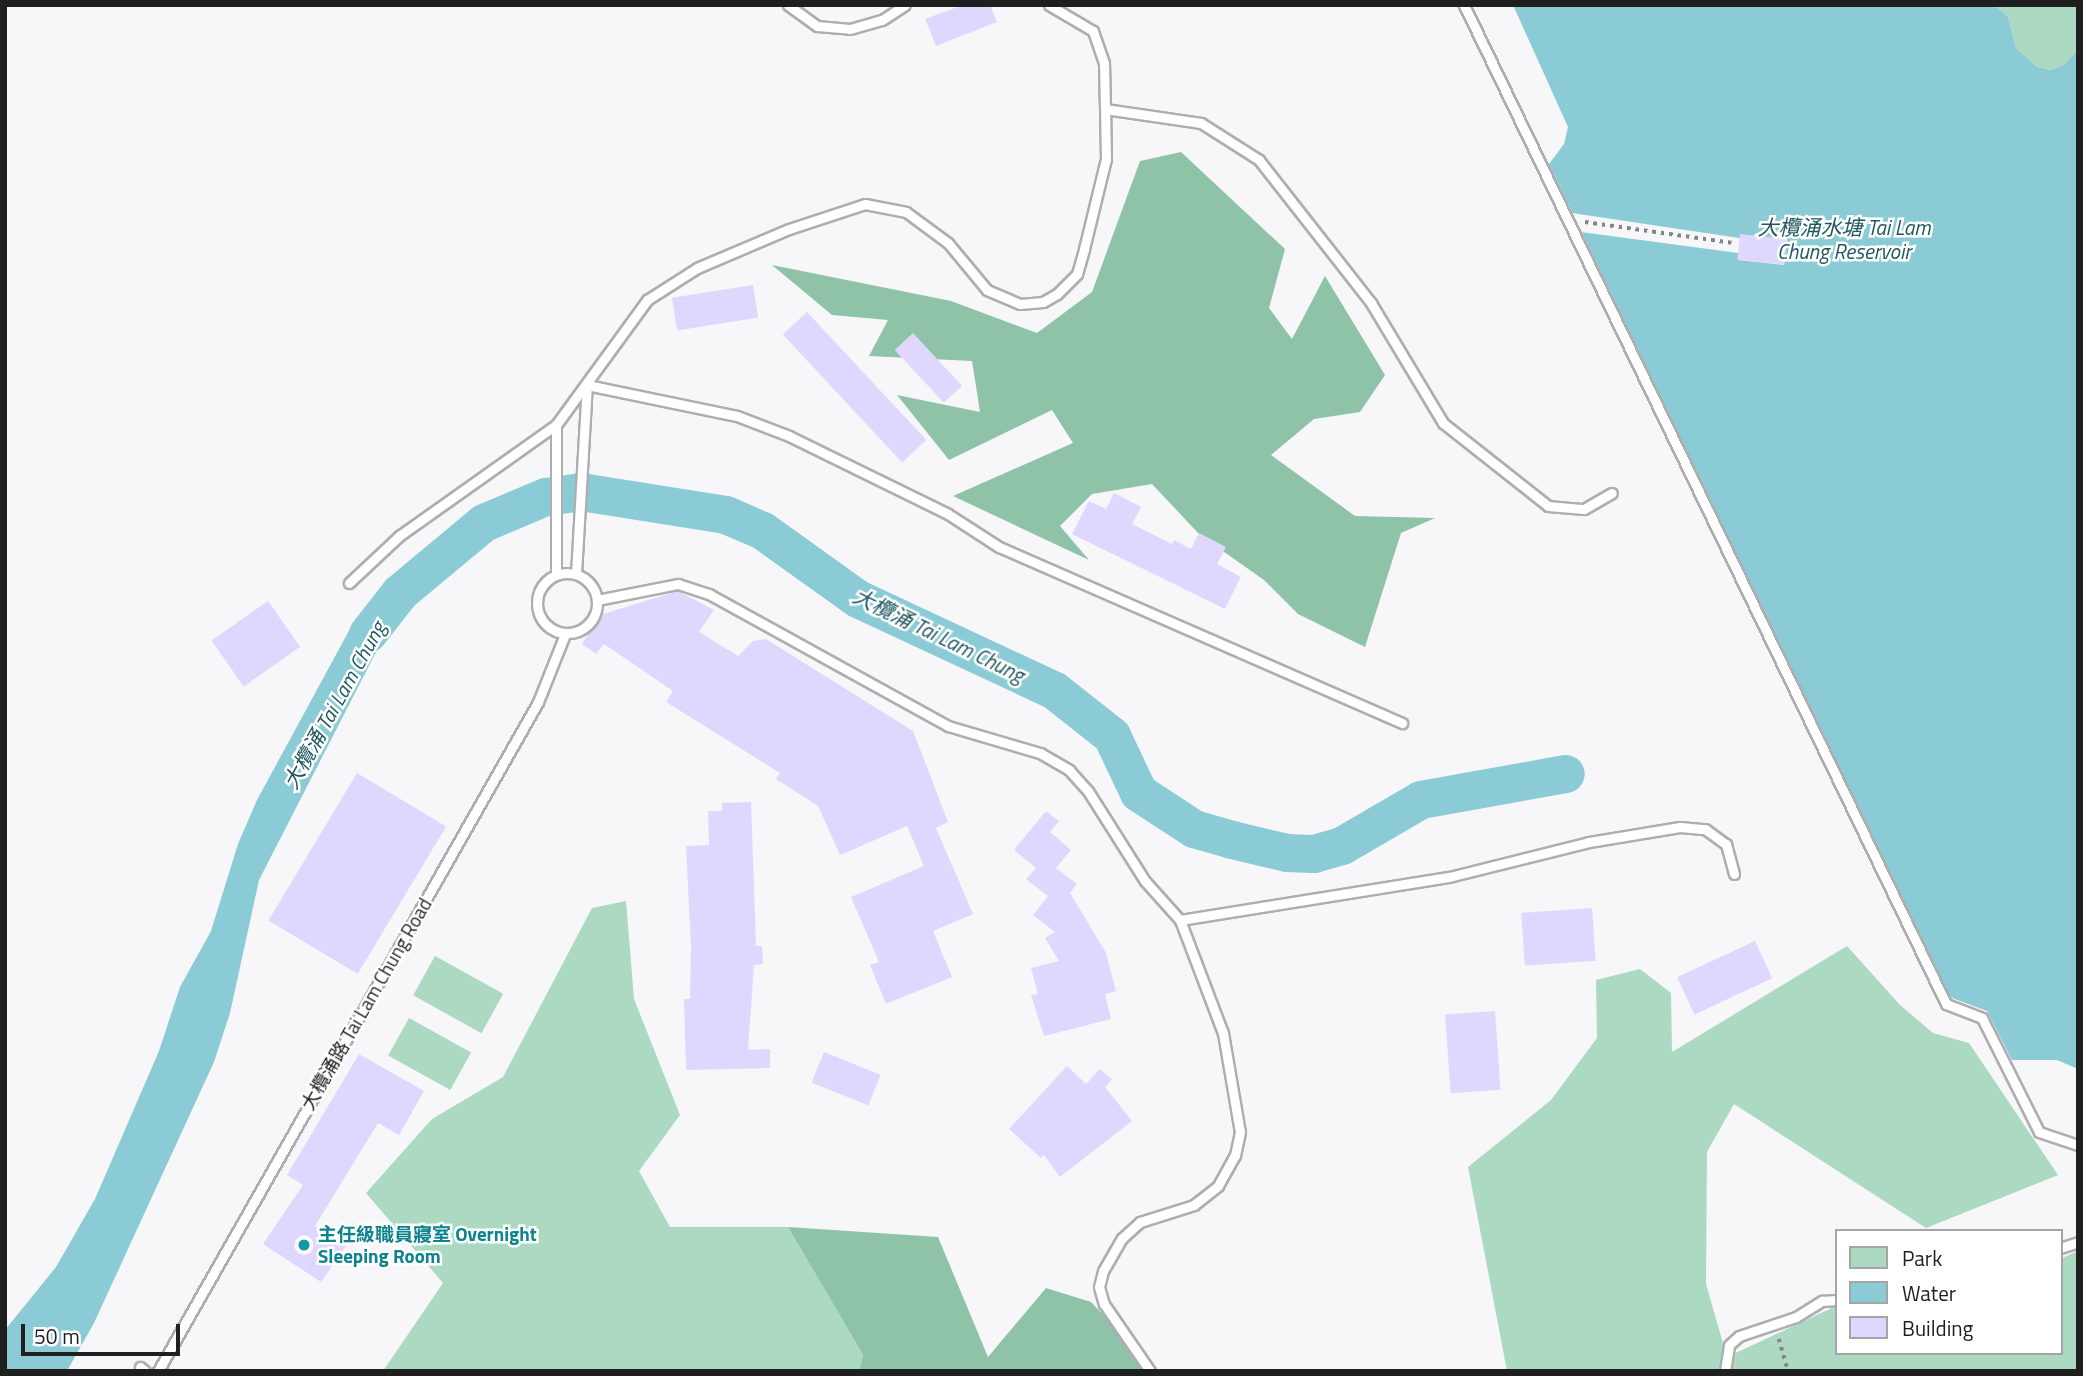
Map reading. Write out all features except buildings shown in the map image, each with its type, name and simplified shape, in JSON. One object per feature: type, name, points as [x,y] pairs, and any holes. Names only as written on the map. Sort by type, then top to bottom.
[{"type":"lane","points":[[788,5],[817,26],[850,29],[882,20],[905,5]]},
{"type":"lane","points":[[349,583],[398,536],[556,425],[647,300],[697,268],[749,245],[865,204],[906,212],[948,243],[987,290],[1020,304],[1043,302],[1057,294],[1077,274],[1106,159],[1104,63],[1093,31],[1049,5]]},
{"type":"lane","points":[[1464,5],[1946,1004],[1982,1018],[2039,1132],[2078,1145]]},
{"type":"lane","points":[[1105,109],[1200,123],[1259,159],[1371,303],[1443,423],[1548,506],[1584,509],[1612,493]]},
{"type":"lane","points":[[576,574],[587,385]]},
{"type":"lane","points":[[587,385],[737,416],[789,436],[948,514],[999,547],[1402,723]]},
{"type":"lane","points":[[556,425],[556,575]]},
{"type":"lane","points":[[576,574],[590,584],[597,600],[589,624],[565,634],[547,626],[537,608],[540,588],[556,575],[576,574]]},
{"type":"lane","points":[[597,600],[678,584],[709,594],[948,726],[1040,753],[1069,770],[1088,791],[1145,881],[1180,920],[1223,1033],[1240,1132],[1235,1155],[1218,1186],[1194,1205],[1140,1222],[1122,1238],[1103,1271],[1098,1287],[1104,1304],[1150,1371]]},
{"type":"lane","name":"大欖涌路 Tai Lam Chung Road","points":[[158,1371],[538,702],[565,634]]},
{"type":"lane","points":[[1180,920],[1449,877],[1589,842],[1680,827],[1704,829],[1726,844],[1734,874]]},
{"type":"lane","points":[[1725,1371],[1729,1345],[1739,1336],[1776,1323],[1822,1301],[1834,1300]]},
{"type":"path","points":[[1570,220],[1732,243]]},
{"type":"path","points":[[1776,1323],[1788,1371]]},
{"type":"green space","points":[[1981,5],[2078,5],[2078,49],[2065,64],[2051,70],[2037,67],[2016,48],[2008,17]]},
{"type":"green space","points":[[1181,152],[1285,249],[1269,308],[1292,339],[1325,276],[1385,375],[1360,412],[1314,419],[1271,455],[1355,516],[1435,518],[1401,533],[1365,647],[1298,614],[1264,580],[1200,535],[1152,484],[1092,494],[1060,526],[1089,560],[953,496],[1073,443],[1052,410],[949,460],[897,395],[980,412],[972,361],[869,356],[888,320],[832,315],[772,265],[951,301],[1037,333],[1092,292],[1140,161]]},
{"type":"green space","points":[[626,901],[634,999],[680,1115],[639,1171],[670,1227],[788,1227],[863,1355],[859,1371],[383,1371],[443,1283],[366,1193],[432,1119],[503,1077],[592,908]]},
{"type":"green space","points":[[1847,946],[1900,1005],[1933,1033],[1969,1043],[2058,1175],[1926,1228],[1734,1104],[1707,1152],[1706,1284],[1727,1357],[1834,1307],[1834,1355],[2062,1355],[2062,1258],[2078,1251],[2078,1371],[1507,1371],[1468,1167],[1551,1100],[1597,1038],[1596,980],[1640,969],[1671,993],[1672,1052]]},
{"type":"green space","points":[[435,956],[503,994],[481,1033],[413,995]]},
{"type":"green space","points":[[409,1018],[471,1052],[450,1090],[388,1056]]},
{"type":"green space","points":[[788,1227],[938,1237],[988,1357],[1046,1288],[1091,1302],[1156,1371],[859,1371],[863,1355]]},
{"type":"water","name":"大欖涌水塘 Tai Lam Chung Reservoir","points":[[1513,5],[1983,5],[1997,8],[2008,17],[2016,48],[2037,67],[2051,70],[2065,64],[2078,49],[2078,1069],[2057,1060],[2012,1060],[1987,1011],[1952,998],[1944,987],[1549,164],[1564,144],[1568,127]]},
{"type":"water","name":"大欖涌 Tai Lam Chung","points":[[400,593],[392,621],[259,880],[230,1013],[214,1062],[94,1323],[67,1371],[5,1371],[5,1330],[56,1267],[95,1199],[159,1051],[180,987],[211,931],[238,844],[257,800],[351,627],[387,597]]},
{"type":"pier","points":[[1572,213],[1739,238],[1787,239],[1784,265],[1738,260],[1738,253],[1581,232]]},
{"type":"waterway","name":"大欖涌 Tai Lam Chung","points":[[368,634],[400,593],[484,523],[546,497],[581,492],[726,515],[763,531],[858,599],[1055,691],[1112,736],[1139,793],[1194,829],[1232,840],[1287,853],[1314,854],[1342,846],[1421,800],[1566,774]]},
{"type":"place","name":"主任級職員寢室 Overnight Sleeping Room","points":[[304,1245]]}]
